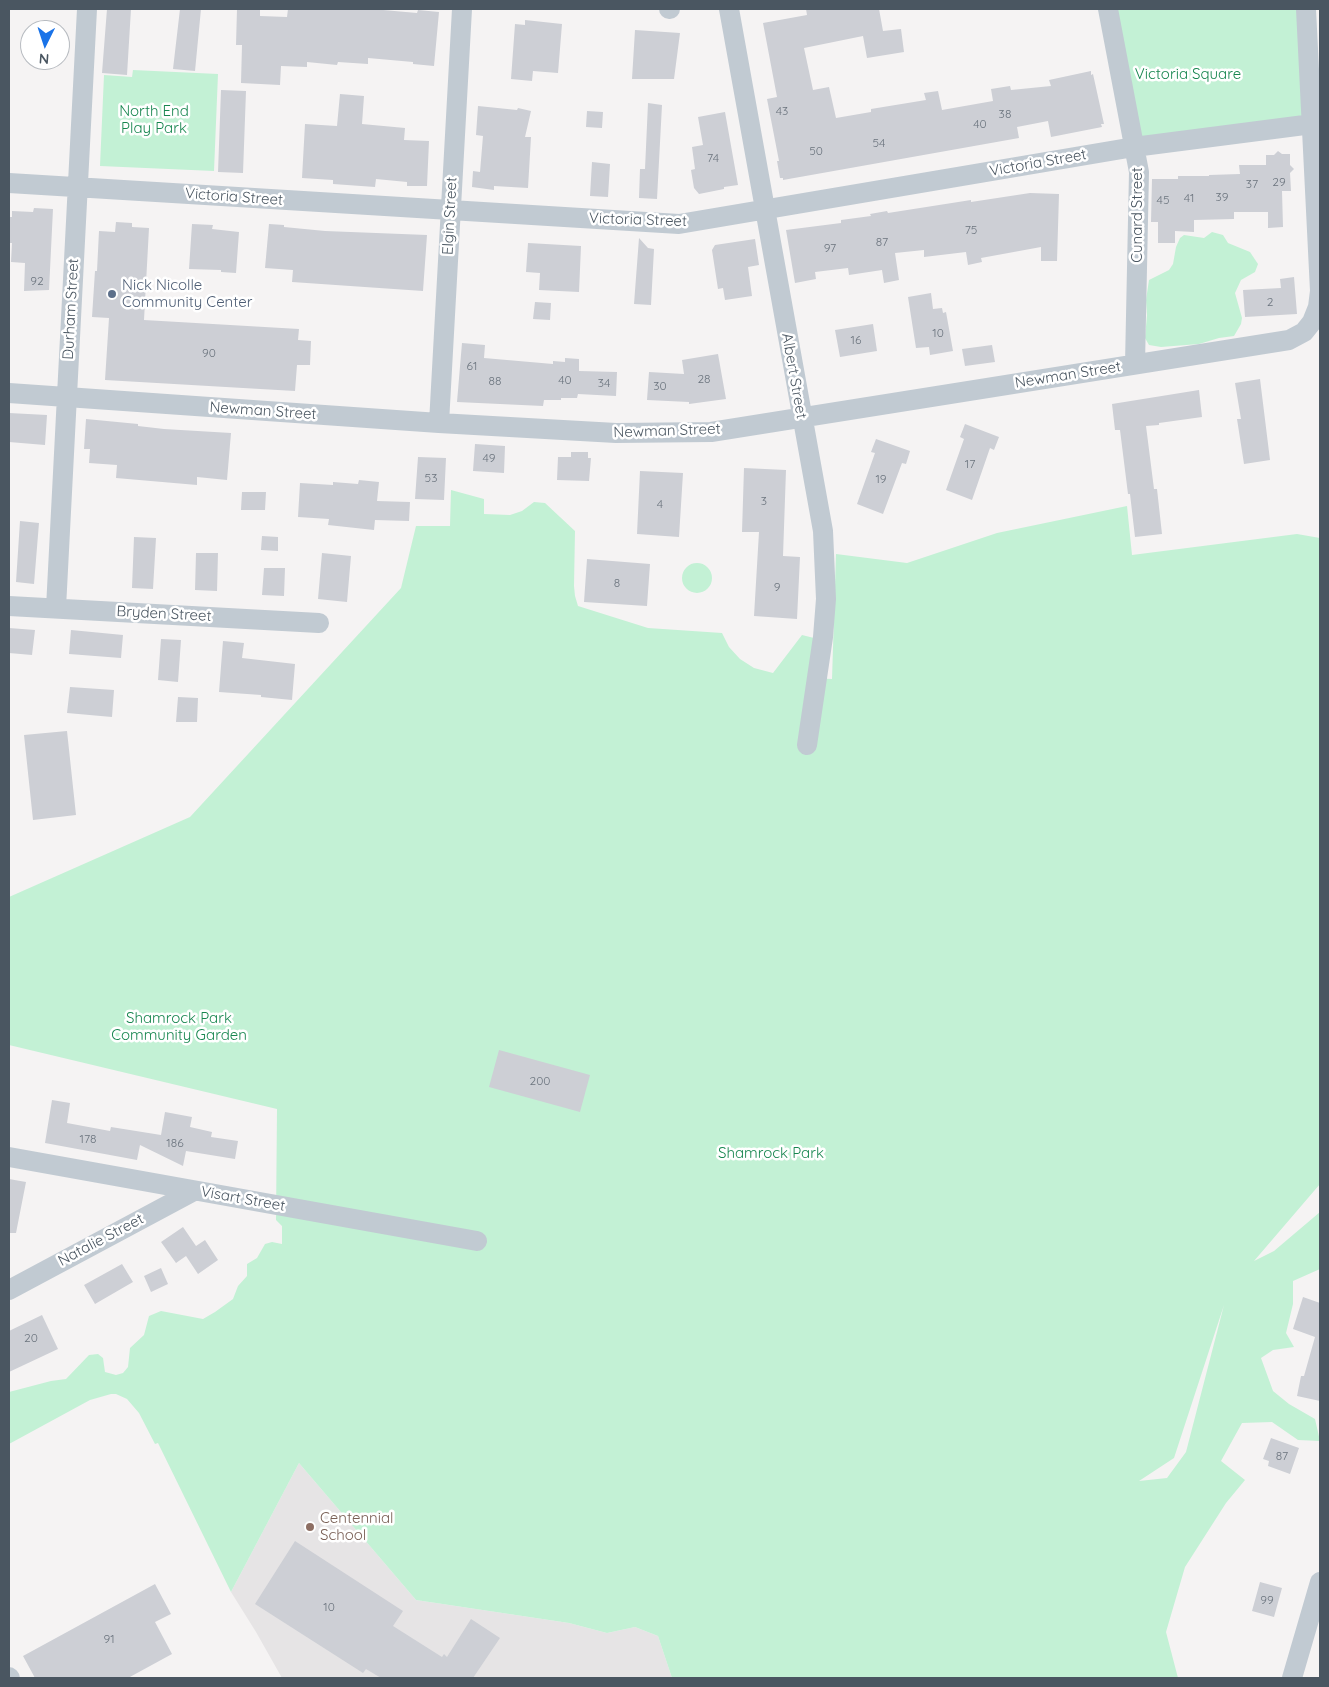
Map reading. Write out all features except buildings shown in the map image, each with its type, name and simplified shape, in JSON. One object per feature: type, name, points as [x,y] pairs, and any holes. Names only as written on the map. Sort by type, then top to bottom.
[{"type":"street","name":"Durham Street","points":[[56,608],[86,9]]},
{"type":"street","name":"Elgin Street","points":[[439,423],[462,9]]},
{"type":"street","name":"Albert Street","points":[[729,9],[822,531],[826,599],[823,637],[807,745]]},
{"type":"street","name":"Cunard Street","points":[[1108,9],[1139,172],[1135,364]]},
{"type":"street","points":[[1306,9],[1316,124]]},
{"type":"street","name":"Victoria Street","points":[[9,183],[678,224],[1134,146],[1316,124]]},
{"type":"street","name":"Newman Street","points":[[9,393],[439,423],[616,433],[712,432],[1289,340],[1304,332],[1312,322],[1318,307],[1320,291],[1316,124]]},
{"type":"street","name":"Bryden Street","points":[[9,606],[319,623]]},
{"type":"street","name":"Visart Street","points":[[9,1157],[477,1241]]},
{"type":"street","name":"Natalie Street","points":[[9,1290],[194,1191]]},
{"type":"street","points":[[1292,1678],[1320,1582]]},
{"type":"shaded area","name":"Centennial School","points":[[299,1463],[416,1600],[569,1623],[607,1633],[635,1627],[658,1636],[672,1678],[282,1678],[231,1592]]},
{"type":"green space","name":"Victoria Square","points":[[1108,9],[1306,9],[1312,124],[1134,147]]},
{"type":"green space","name":"North End Play Park","points":[[133,70],[218,74],[214,171],[100,166],[104,75],[132,77]]},
{"type":"green space","points":[[1212,232],[1223,235],[1228,243],[1250,252],[1258,264],[1255,272],[1241,280],[1235,293],[1242,318],[1241,324],[1234,336],[1199,344],[1161,347],[1149,345],[1145,338],[1146,300],[1149,280],[1169,270],[1173,264],[1176,247],[1180,238],[1184,235],[1204,238]]},
{"type":"green space","name":"Shamrock Park","points":[[451,490],[484,499],[484,514],[510,515],[522,511],[534,502],[545,503],[575,531],[574,586],[578,606],[648,628],[722,633],[729,647],[740,659],[754,668],[773,673],[802,635],[814,638],[810,678],[832,679],[836,554],[907,563],[997,533],[1127,506],[1132,555],[1297,534],[1320,538],[1320,1184],[1254,1261],[1274,1251],[1320,1212],[1320,1269],[1293,1281],[1293,1304],[1286,1333],[1294,1347],[1273,1350],[1261,1358],[1273,1391],[1289,1404],[1315,1419],[1320,1441],[1298,1440],[1272,1422],[1242,1423],[1221,1461],[1245,1480],[1226,1503],[1185,1567],[1166,1632],[1178,1678],[672,1678],[658,1636],[635,1627],[607,1633],[569,1623],[416,1600],[299,1463],[231,1592],[158,1443],[155,1444],[139,1413],[127,1399],[111,1394],[90,1400],[9,1444],[9,1392],[66,1379],[89,1355],[98,1354],[103,1358],[105,1372],[116,1375],[123,1373],[128,1367],[130,1348],[144,1335],[149,1316],[161,1311],[203,1319],[215,1312],[233,1299],[238,1286],[247,1276],[247,1264],[257,1258],[265,1244],[272,1242],[282,1244],[282,1226],[276,1220],[277,1109],[9,1045],[9,897],[190,817],[401,588],[416,526],[450,526]],"holes":[[[1224,1305],[1186,1452],[1167,1478],[1139,1481],[1174,1458]]]},
{"type":"green space","points":[[697,563],[708,567],[712,578],[708,589],[697,593],[686,589],[682,578],[686,567]]},
{"type":"place","name":"Nick Nicolle Community Center","points":[[112,294]]},
{"type":"place","name":"Centennial School","points":[[310,1527]]},
{"type":"park label","name":"Shamrock Park Community Garden","points":[[179,1026]]}]
